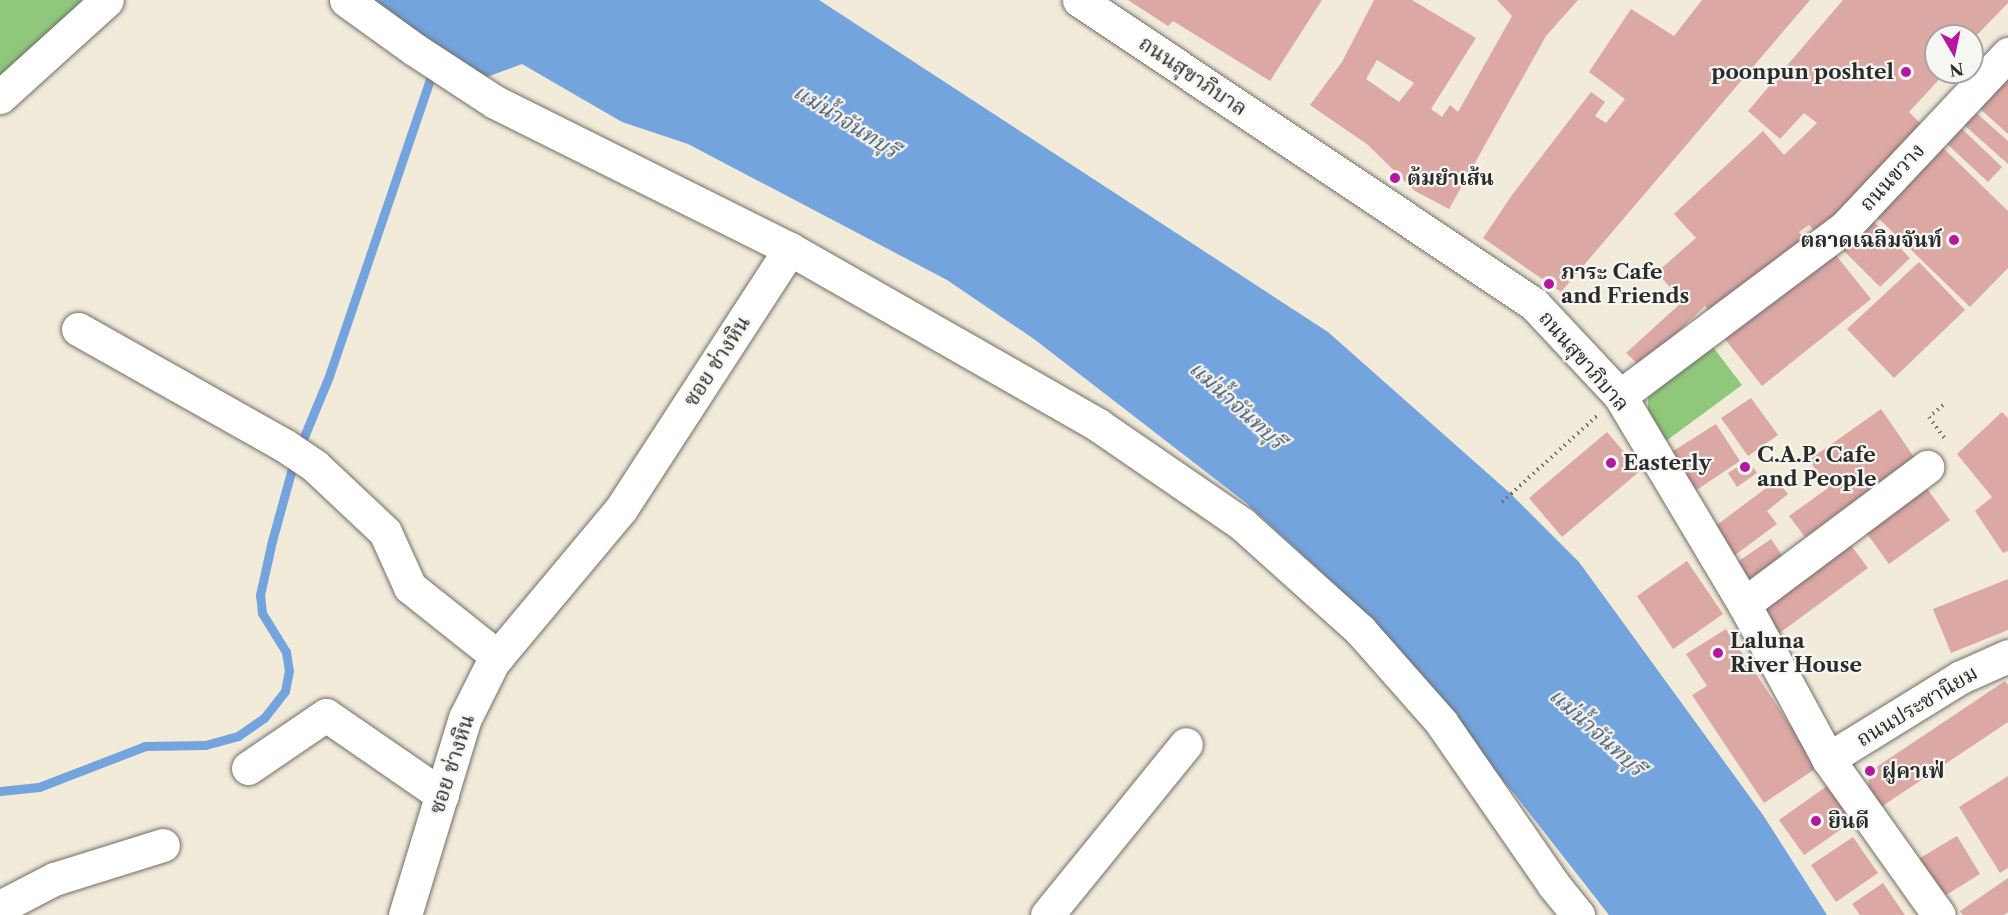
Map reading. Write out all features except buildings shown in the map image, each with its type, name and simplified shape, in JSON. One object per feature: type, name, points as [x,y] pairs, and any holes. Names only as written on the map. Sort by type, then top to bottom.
[{"type":"street","points":[[0,97],[107,0]]},
{"type":"street","points":[[346,0],[414,49],[495,102],[790,249],[1098,425],[1242,524],[1360,630],[1441,722],[1553,884],[1578,915]]},
{"type":"street","name":"ถนนสุขาภิบาล","points":[[1079,0],[1534,304],[1620,396],[1744,604],[1828,759],[1939,915]]},
{"type":"street","name":"ถนนขวาง","points":[[1620,396],[1845,227],[2008,54]]},
{"type":"street","name":"ซอย ช่างหิน","points":[[405,915],[465,718],[498,657],[621,509],[790,249]]},
{"type":"street","points":[[78,329],[285,445],[315,466],[385,532],[410,587],[498,657]]},
{"type":"street","points":[[1744,604],[1927,467]]},
{"type":"street","name":"ถนนประชานิยม","points":[[1828,759],[1961,677],[2008,656]]},
{"type":"street","points":[[248,768],[326,715],[442,795]]},
{"type":"street","points":[[1047,915],[1185,744]]},
{"type":"street","points":[[0,907],[54,879],[163,845]]},
{"type":"path","points":[[1502,502],[1620,396]]},
{"type":"green space","points":[[0,0],[93,0],[0,84]]},
{"type":"green space","points":[[1713,347],[1742,385],[1666,441],[1648,417],[1648,395]]},
{"type":"water","name":"แม่น้ำจันทบุรี","points":[[372,0],[819,0],[1328,332],[1511,494],[1579,562],[1763,815],[1827,915],[1609,915],[1516,796],[1358,606],[1245,502],[1034,339],[947,280],[688,144],[622,122],[522,64],[484,78]]},
{"type":"waterway","points":[[0,791],[39,787],[145,746],[205,745],[238,736],[264,718],[285,691],[289,671],[286,652],[262,613],[260,595],[272,541],[294,461],[329,376],[433,70]]},
{"type":"place","name":"poonpun poshtel","points":[[1906,72]]},
{"type":"place","name":"ต้มยำเส้น","points":[[1395,178]]},
{"type":"place","name":"ตลาดเฉลิมจันท์","points":[[1954,240]]},
{"type":"place","name":"ภาระ Cafe and Friends","points":[[1549,284]]},
{"type":"place","name":"Easterly","points":[[1611,463]]},
{"type":"place","name":"C.A.P. Cafe and People","points":[[1745,467]]},
{"type":"place","name":"Laluna River House","points":[[1718,653]]},
{"type":"place","name":"ฝูคาเฟ่","points":[[1870,771]]},
{"type":"place","name":"ยินดี","points":[[1816,821]]}]
